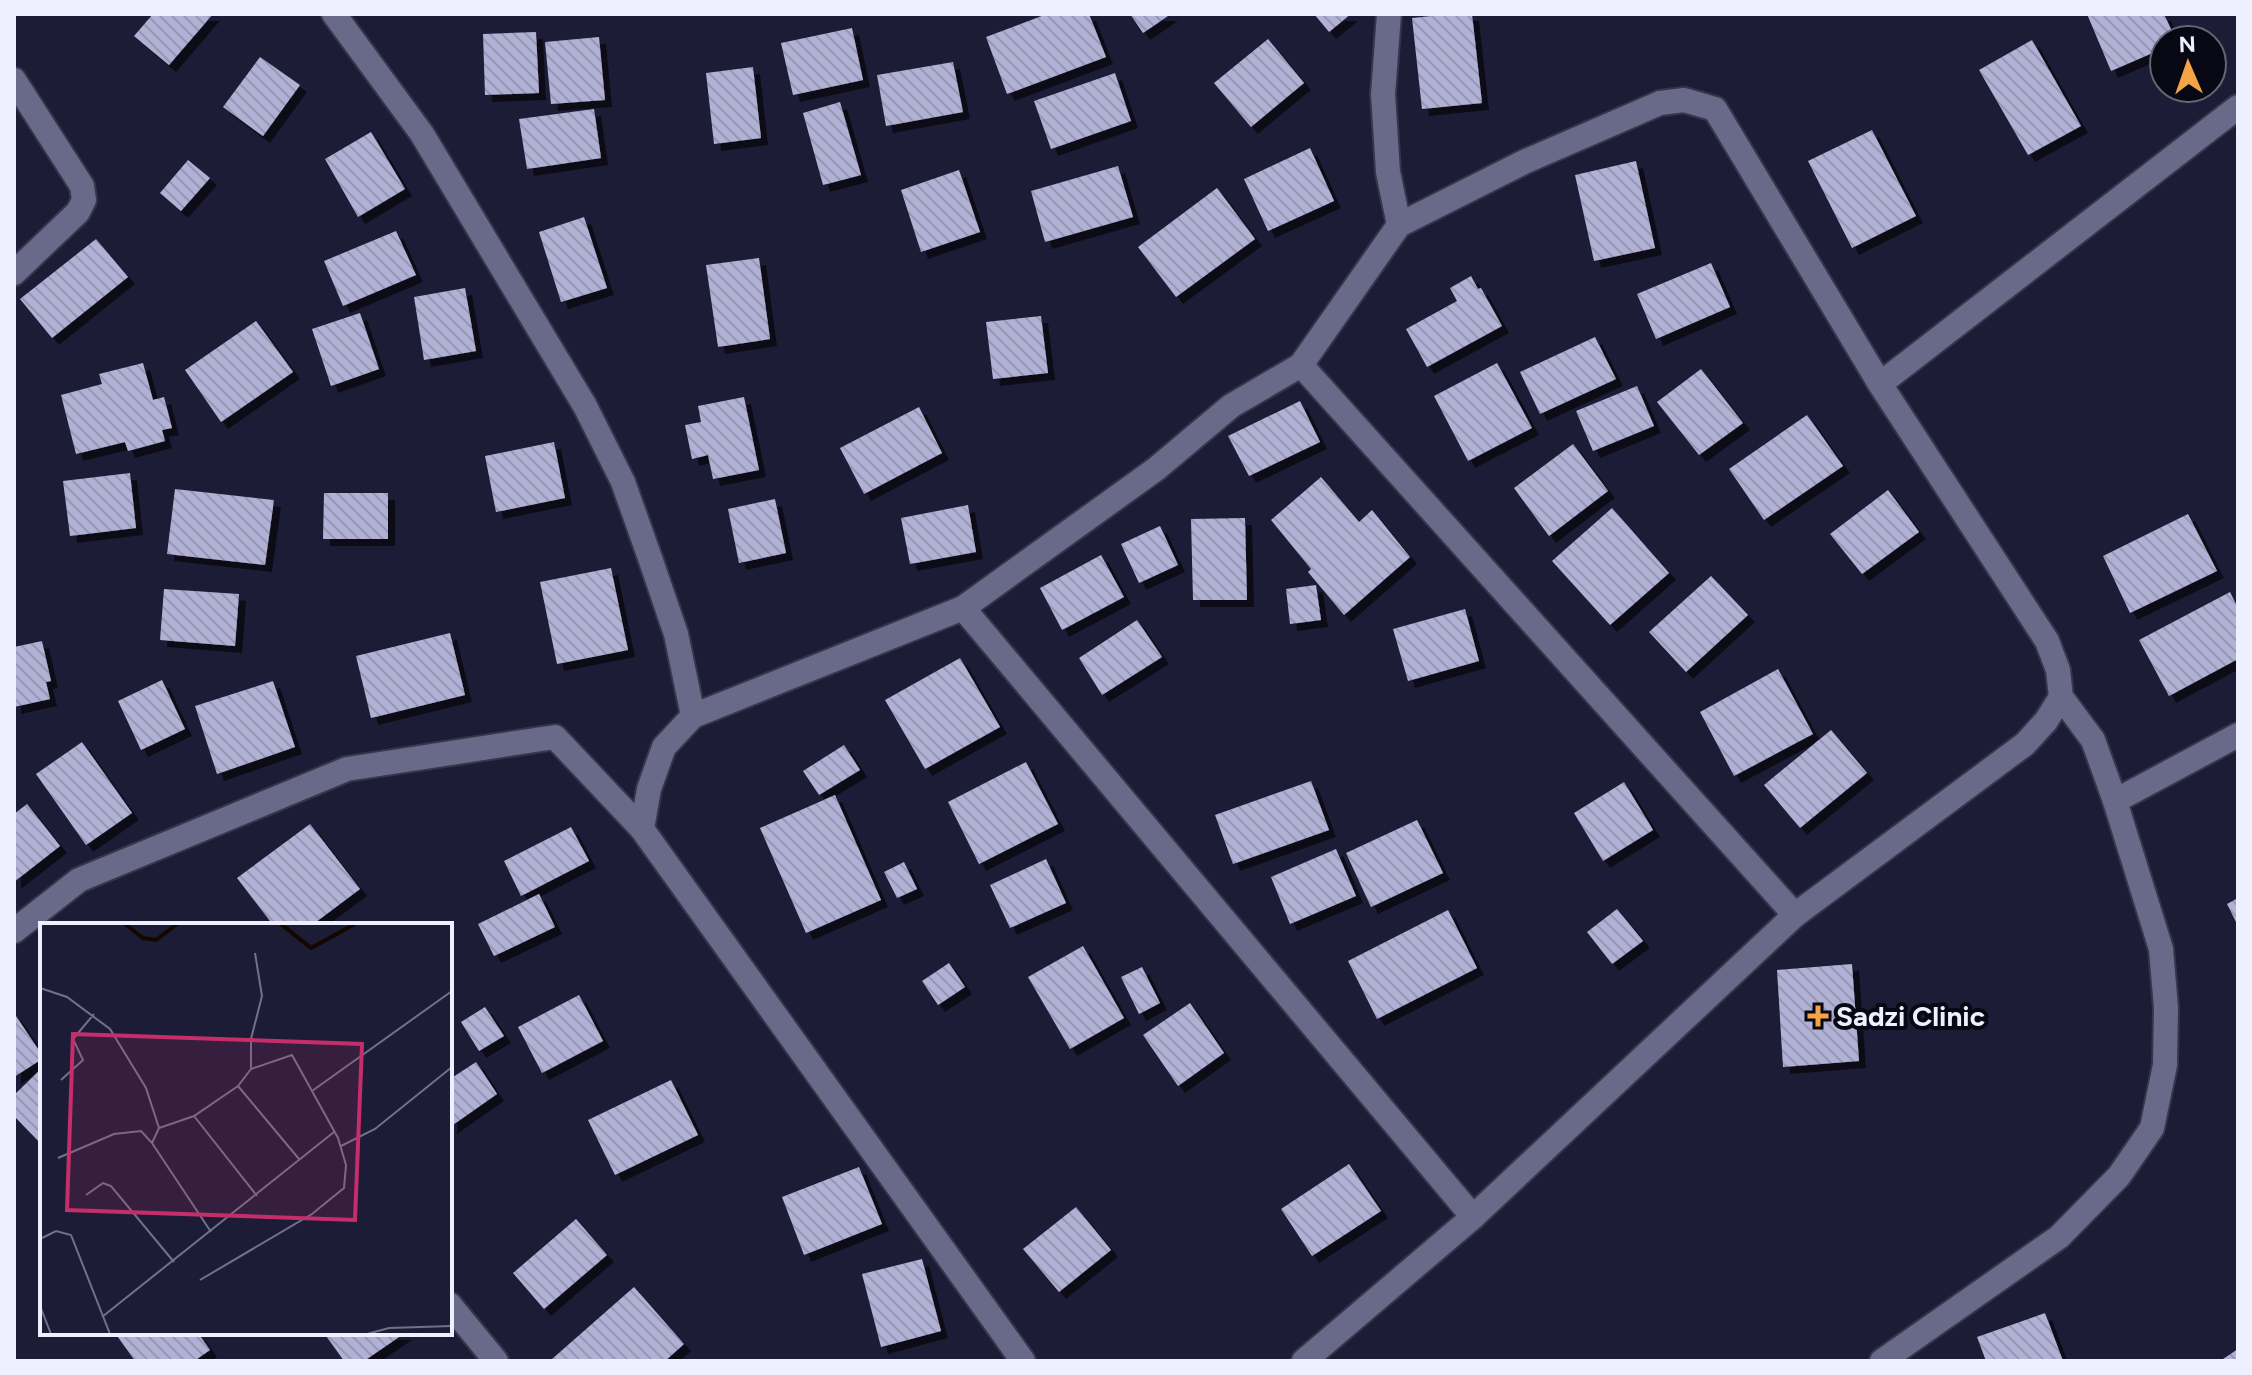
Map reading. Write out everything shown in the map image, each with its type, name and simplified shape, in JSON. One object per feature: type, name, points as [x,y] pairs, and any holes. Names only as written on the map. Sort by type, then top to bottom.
[{"type":"street","points":[[334,14],[422,134],[591,419],[623,482],[650,558],[676,634],[693,716]]},
{"type":"street","points":[[1389,14],[1383,94],[1388,172],[1399,225]]},
{"type":"street","points":[[14,80],[82,186],[84,200],[78,212],[14,273]]},
{"type":"street","points":[[642,829],[649,789],[664,747],[693,716],[963,608],[1156,469],[1231,406],[1301,365],[1399,225],[1524,162],[1660,103],[1684,100],[1715,109],[1880,384],[2047,641],[2058,670],[2061,697],[2093,740],[2161,949],[2166,1008],[2165,1065],[2152,1128],[2119,1176],[2059,1237],[1882,1361]]},
{"type":"street","points":[[1880,384],[2238,107]]},
{"type":"street","points":[[1301,365],[1795,915]]},
{"type":"street","points":[[963,608],[1473,1217]]},
{"type":"street","points":[[1304,1361],[1473,1217],[1795,915],[2025,744],[2046,721],[2061,697]]},
{"type":"street","points":[[2115,801],[2238,735]]},
{"type":"street","points":[[14,931],[79,880],[347,769],[555,737],[642,829],[1023,1361]]},
{"type":"street","points":[[452,1307],[496,1361]]},
{"type":"building","points":[[153,14],[213,14],[169,65],[134,36]]},
{"type":"building","points":[[1047,14],[1089,14],[1106,57],[1007,94],[986,37]]},
{"type":"building","points":[[1130,14],[1171,14],[1143,33]]},
{"type":"building","points":[[1314,14],[1351,14],[1329,32]]},
{"type":"building","points":[[1472,14],[1482,103],[1422,109],[1412,18]]},
{"type":"building","points":[[2087,14],[2164,14],[2169,24],[2148,24],[2148,55],[2111,71]]},
{"type":"building","points":[[852,28],[863,80],[793,95],[781,43]]},
{"type":"building","points":[[536,32],[539,93],[485,95],[483,34]]},
{"type":"building","points":[[599,37],[605,100],[551,104],[545,42]]},
{"type":"building","points":[[1268,39],[1304,83],[1251,127],[1214,83]]},
{"type":"building","points":[[2032,40],[2081,126],[2028,155],[1979,70]]},
{"type":"building","points":[[260,57],[300,85],[263,136],[223,107]]},
{"type":"building","points":[[953,62],[963,112],[886,126],[877,75]]},
{"type":"building","points":[[753,67],[761,138],[714,144],[706,73]]},
{"type":"building","points":[[1115,73],[1131,121],[1051,149],[1034,101]]},
{"type":"building","points":[[840,102],[861,175],[823,185],[803,113]]},
{"type":"building","points":[[594,109],[601,158],[527,169],[519,119]]},
{"type":"building","points":[[1872,130],[1916,216],[1852,248],[1808,161]]},
{"type":"building","points":[[371,132],[405,189],[358,217],[325,159]]},
{"type":"building","points":[[1310,148],[1334,201],[1268,231],[1244,179]]},
{"type":"building","points":[[188,160],[210,178],[181,211],[160,193]]},
{"type":"building","points":[[1636,161],[1655,248],[1594,261],[1575,175]]},
{"type":"building","points":[[1118,166],[1133,217],[1045,242],[1031,191]]},
{"type":"building","points":[[959,170],[980,232],[921,252],[901,190]]},
{"type":"building","points":[[1217,188],[1255,239],[1176,297],[1138,247]]},
{"type":"building","points":[[584,217],[607,288],[561,302],[539,232]]},
{"type":"building","points":[[396,231],[416,275],[343,306],[324,261]]},
{"type":"building","points":[[96,239],[128,277],[52,338],[20,299]]},
{"type":"building","points":[[759,258],[770,339],[718,347],[706,265]]},
{"type":"building","points":[[1711,263],[1730,307],[1656,339],[1637,294]]},
{"type":"building","points":[[1471,276],[1502,326],[1427,367],[1406,329],[1457,301],[1450,288]]},
{"type":"building","points":[[465,288],[476,351],[424,360],[414,297]]},
{"type":"building","points":[[360,313],[379,369],[331,386],[312,329]]},
{"type":"building","points":[[1041,316],[1048,373],[993,379],[986,322]]},
{"type":"building","points":[[256,321],[293,372],[221,422],[185,370]]},
{"type":"building","points":[[1595,337],[1616,379],[1540,414],[1520,372]]},
{"type":"building","points":[[143,363],[153,400],[164,397],[172,428],[162,430],[165,441],[128,451],[125,442],[76,454],[61,395],[102,384],[99,374]]},
{"type":"building","points":[[1497,363],[1532,428],[1468,461],[1434,396]]},
{"type":"building","points":[[1701,369],[1743,423],[1699,455],[1657,402]]},
{"type":"building","points":[[1637,386],[1654,426],[1593,451],[1576,411]]},
{"type":"building","points":[[744,397],[759,470],[713,479],[708,455],[692,459],[685,425],[701,422],[698,406]]},
{"type":"building","points":[[1300,401],[1320,442],[1249,476],[1228,436]]},
{"type":"building","points":[[919,407],[942,453],[864,494],[840,448]]},
{"type":"building","points":[[1807,415],[1843,466],[1764,520],[1729,469]]},
{"type":"building","points":[[554,442],[565,498],[496,512],[485,456]]},
{"type":"building","points":[[1573,444],[1608,491],[1549,536],[1514,488]]},
{"type":"building","points":[[130,473],[136,528],[70,536],[63,481]]},
{"type":"building","points":[[1321,477],[1359,522],[1372,510],[1410,557],[1344,615],[1271,520]]},
{"type":"building","points":[[175,489],[274,500],[265,565],[167,554]]},
{"type":"building","points":[[1888,490],[1919,532],[1862,574],[1830,534]]},
{"type":"building","points":[[324,493],[388,493],[388,539],[323,539]]},
{"type":"building","points":[[775,499],[786,553],[739,563],[728,509]]},
{"type":"building","points":[[968,505],[976,552],[910,564],[901,518]]},
{"type":"building","points":[[1612,508],[1669,573],[1610,625],[1552,561]]},
{"type":"building","points":[[2188,514],[2217,571],[2130,613],[2103,556]]},
{"type":"building","points":[[1245,518],[1247,600],[1193,600],[1191,519]]},
{"type":"building","points":[[1160,526],[1178,565],[1139,583],[1121,544]]},
{"type":"building","points":[[1101,555],[1124,597],[1062,630],[1040,588]]},
{"type":"building","points":[[611,568],[628,650],[557,664],[540,582]]},
{"type":"building","points":[[1711,576],[1748,615],[1686,672],[1649,632]]},
{"type":"building","points":[[1316,585],[1321,620],[1290,624],[1286,589]]},
{"type":"building","points":[[164,589],[239,594],[235,646],[160,640]]},
{"type":"building","points":[[2230,592],[2238,608],[2238,659],[2169,696],[2139,640]]},
{"type":"building","points":[[1465,609],[1479,661],[1408,681],[1393,629]]},
{"type":"building","points":[[1137,620],[1162,657],[1102,695],[1079,658]]},
{"type":"building","points":[[450,633],[465,695],[371,718],[356,656]]},
{"type":"building","points":[[42,641],[51,681],[46,682],[50,699],[14,707],[14,647]]},
{"type":"building","points":[[960,658],[1000,727],[925,769],[885,700]]},
{"type":"building","points":[[1778,669],[1813,734],[1734,776],[1700,712]]},
{"type":"building","points":[[162,680],[185,729],[141,750],[118,701]]},
{"type":"building","points":[[273,681],[295,747],[217,774],[195,706]]},
{"type":"building","points":[[1831,730],[1867,773],[1800,828],[1764,785]]},
{"type":"building","points":[[82,742],[132,813],[86,845],[36,774]]},
{"type":"building","points":[[844,745],[860,770],[819,795],[803,771]]},
{"type":"building","points":[[1026,762],[1058,824],[979,864],[948,802]]},
{"type":"building","points":[[1311,781],[1329,830],[1233,864],[1215,815]]},
{"type":"building","points":[[1624,782],[1653,830],[1603,861],[1574,813]]},
{"type":"building","points":[[835,795],[881,900],[806,933],[760,828]]},
{"type":"building","points":[[27,804],[60,846],[14,882],[14,814]]},
{"type":"building","points":[[1417,820],[1443,873],[1371,907],[1346,853]]},
{"type":"building","points":[[310,824],[360,889],[315,923],[271,923],[237,878]]},
{"type":"building","points":[[571,827],[589,861],[521,896],[504,861]]},
{"type":"building","points":[[1336,849],[1356,896],[1290,924],[1271,877]]},
{"type":"building","points":[[1046,859],[1066,903],[1010,928],[990,885]]},
{"type":"building","points":[[904,862],[917,889],[897,898],[884,872]]},
{"type":"building","points":[[539,894],[555,927],[494,956],[478,924]]},
{"type":"building","points":[[2238,898],[2238,926],[2227,904]]},
{"type":"building","points":[[1617,909],[1643,941],[1612,964],[1587,932]]},
{"type":"building","points":[[1448,910],[1477,968],[1377,1019],[1348,961]]},
{"type":"building","points":[[1083,946],[1124,1018],[1070,1049],[1028,977]]},
{"type":"building","points":[[949,963],[965,987],[938,1005],[922,981]]},
{"type":"building","name":"Sadzi Clinic","points":[[1852,964],[1859,1061],[1783,1067],[1777,970]]},
{"type":"building","points":[[1142,967],[1160,1003],[1139,1014],[1121,977]]},
{"type":"building","points":[[579,995],[603,1041],[542,1073],[518,1027]]},
{"type":"building","points":[[1190,1003],[1224,1053],[1178,1086],[1143,1035]]},
{"type":"building","points":[[485,1007],[504,1036],[479,1051],[461,1022]]},
{"type":"building","points":[[14,1013],[40,1052],[40,1060],[14,1077]]},
{"type":"building","points":[[476,1062],[497,1094],[452,1126],[452,1078]]},
{"type":"building","points":[[40,1070],[40,1143],[14,1116],[14,1095]]},
{"type":"building","points":[[671,1080],[698,1135],[615,1175],[588,1120]]},
{"type":"building","points":[[1349,1164],[1381,1211],[1312,1256],[1281,1209]]},
{"type":"building","points":[[859,1167],[882,1224],[804,1255],[782,1197]]},
{"type":"building","points":[[1076,1207],[1111,1250],[1059,1292],[1023,1249]]},
{"type":"building","points":[[576,1219],[607,1255],[544,1309],[513,1273]]},
{"type":"building","points":[[922,1259],[941,1331],[881,1347],[862,1274]]},
{"type":"building","points":[[634,1287],[684,1344],[665,1361],[553,1361],[552,1359]]},
{"type":"building","points":[[2045,1313],[2063,1361],[1986,1361],[1977,1337]]},
{"type":"building","points":[[116,1335],[199,1335],[210,1350],[194,1361],[135,1361]]},
{"type":"building","points":[[325,1335],[402,1335],[364,1361],[344,1361]]},
{"type":"building","points":[[2238,1349],[2238,1361],[2220,1361]]},
{"type":"place","name":"Sadzi Clinic","points":[[1818,1016]]}]
